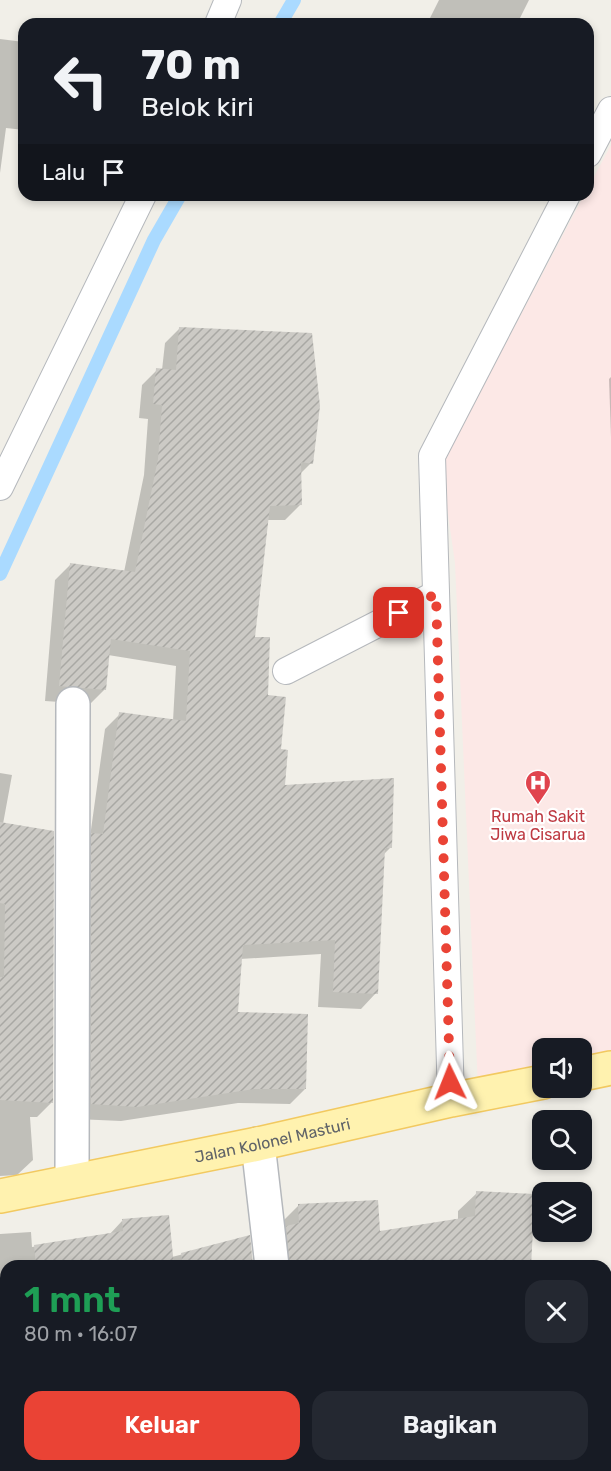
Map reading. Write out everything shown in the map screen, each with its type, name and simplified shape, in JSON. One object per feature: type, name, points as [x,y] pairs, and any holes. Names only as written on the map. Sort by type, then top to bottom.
[{"type":"main road","points":[[592,1072],[611,1068]]},
{"type":"main road","name":"Jalan Kolonel Masturi","points":[[0,1196],[258,1144],[451,1100],[532,1084]]},
{"type":"street","points":[[72,1181],[73,704]]},
{"type":"street","points":[[258,1144],[271,1260]]},
{"type":"lane","points":[[220,18],[228,0]]},
{"type":"lane","points":[[594,143],[611,110]]},
{"type":"lane","points":[[0,487],[140,201]]},
{"type":"lane","points":[[451,1100],[432,456],[564,201]]},
{"type":"lane","points":[[286,671],[436,594]]},
{"type":"shaded area","name":"Rumah Sakit Jiwa Cisarua","points":[[611,145],[611,1078],[592,1083],[592,1038],[532,1038],[532,1098],[479,1111],[455,563],[441,466],[581,201],[594,201],[594,177]]},
{"type":"building","points":[[179,327],[312,333],[320,406],[313,464],[301,462],[302,505],[270,506],[255,637],[270,637],[268,695],[286,697],[281,749],[288,750],[285,785],[394,778],[392,848],[385,848],[378,994],[333,992],[335,940],[243,945],[238,1012],[308,1014],[306,1089],[254,1089],[137,1107],[91,1104],[91,833],[103,834],[119,712],[186,721],[190,651],[111,639],[106,690],[59,686],[70,563],[135,572],[158,459],[162,405],[153,404],[156,368],[176,370]]},
{"type":"building","points":[[0,822],[54,831],[53,1103],[0,1100],[0,977],[4,977],[5,904],[0,903]]},
{"type":"building","points":[[476,1191],[532,1194],[531,1260],[289,1260],[286,1226],[299,1223],[298,1204],[378,1200],[380,1231],[475,1216]]},
{"type":"building","points":[[169,1215],[173,1260],[35,1260],[34,1245],[123,1231],[122,1219]]},
{"type":"building","points":[[250,1235],[252,1260],[182,1260],[181,1253]]},
{"type":"waterway","points":[[284,18],[294,0]]},
{"type":"waterway","points":[[0,574],[154,240],[177,201]]},
{"type":"place","name":"Rumah Sakit Jiwa Cisarua","points":[[538,806]]},
{"type":"route","points":[[399,613],[436,594],[450,1082]]}]
